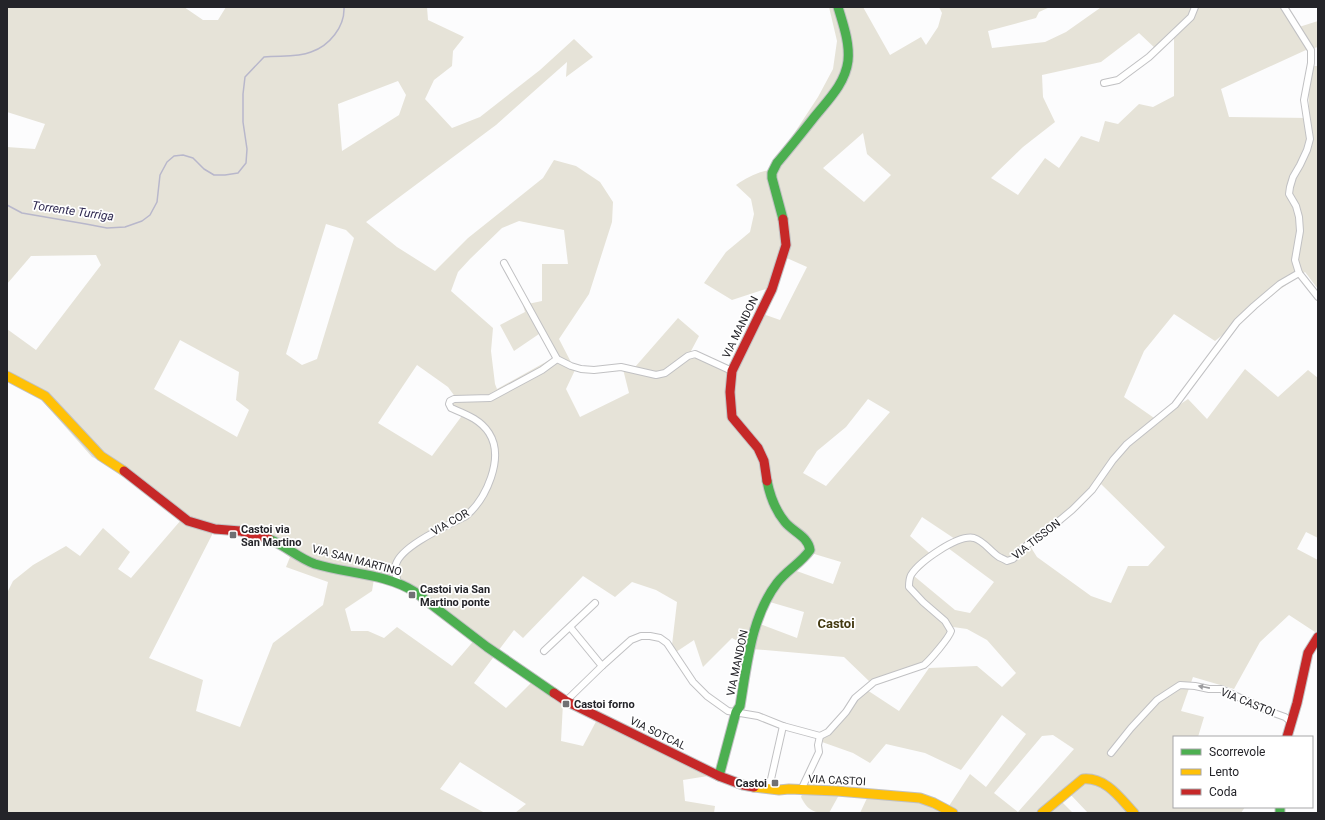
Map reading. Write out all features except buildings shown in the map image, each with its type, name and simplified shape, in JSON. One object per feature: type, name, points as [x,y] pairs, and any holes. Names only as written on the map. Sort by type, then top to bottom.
[{"type":"street","name":"VIA MANDON","points":[[736,712],[740,706],[749,651],[765,602],[779,580],[809,552],[810,547],[805,538],[786,523],[774,507],[769,493],[760,451],[757,445],[732,417],[730,392],[732,371],[772,289],[786,245],[782,213],[773,183],[772,173],[777,163],[839,86],[846,71],[848,63],[848,48],[838,7]]},
{"type":"street","points":[[1104,83],[1118,80],[1149,58],[1191,17],[1195,7]]},
{"type":"street","points":[[1284,7],[1311,50],[1311,63],[1304,100],[1310,139],[1290,187],[1290,194],[1296,206],[1299,217],[1300,231],[1295,260],[1299,273],[1318,297]]},
{"type":"street","points":[[504,263],[557,359],[571,366],[581,369],[594,370],[621,367],[656,375],[665,373],[688,356],[694,354],[732,371]]},
{"type":"street","name":"VIA TISSON","points":[[820,736],[828,732],[846,712],[855,698],[874,682],[924,665],[931,660],[950,636],[951,631],[945,621],[923,602],[909,587],[909,580],[912,574],[942,549],[958,540],[967,538],[974,538],[982,542],[998,556],[1007,561],[1013,559],[1028,544],[1060,520],[1092,490],[1113,460],[1127,444],[1175,405],[1238,322],[1254,306],[1280,284],[1299,273]]},
{"type":"street","name":"VIA COR","points":[[398,582],[395,566],[400,556],[421,539],[471,512],[491,479],[494,455],[492,439],[474,418],[451,408],[449,404],[450,401],[454,399],[490,398],[542,370],[557,359]]},
{"type":"street","name":"VIA SAN MARTINO","points":[[7,376],[45,396],[101,456],[131,476],[188,521],[214,529],[240,531],[263,537],[274,541],[298,556],[313,563],[398,582],[410,588],[488,647],[566,702]]},
{"type":"street","points":[[544,651],[595,603]]},
{"type":"street","points":[[570,627],[602,666]]},
{"type":"street","points":[[566,702],[602,666],[634,638],[645,636],[660,638],[670,646],[689,677],[707,696],[728,711],[758,716],[783,726],[820,736],[818,745],[820,752],[801,790]]},
{"type":"street","points":[[1287,736],[1298,703],[1308,653],[1318,637]]},
{"type":"street","name":"VIA CASTOI","points":[[1111,753],[1131,728],[1157,700],[1180,685],[1221,689],[1285,717],[1291,722]]},
{"type":"street","name":"VIA SOTCAL","points":[[566,702],[719,776]]},
{"type":"street","points":[[719,776],[736,712]]},
{"type":"street","points":[[770,788],[783,726]]},
{"type":"street","name":"VIA CASTOI","points":[[719,776],[743,785],[779,790],[837,791],[914,798],[934,803],[953,813]]},
{"type":"street","points":[[1042,813],[1083,779],[1093,778],[1101,781],[1134,813]]},
{"type":"shaded area","points":[[7,7],[184,7],[203,20],[218,20],[226,7],[427,7],[428,20],[464,37],[453,51],[452,66],[434,80],[425,99],[452,128],[480,117],[540,70],[574,39],[593,57],[566,77],[567,62],[496,125],[366,222],[397,247],[435,271],[468,238],[543,178],[554,160],[576,166],[600,182],[613,202],[612,222],[589,294],[559,339],[575,370],[566,389],[580,417],[629,393],[622,365],[635,367],[678,318],[699,336],[691,351],[735,372],[763,314],[780,320],[807,267],[780,255],[769,288],[732,300],[704,283],[726,252],[750,232],[754,214],[751,199],[736,185],[761,172],[770,170],[818,97],[833,69],[837,41],[829,7],[863,7],[890,55],[921,37],[926,45],[938,27],[942,13],[939,7],[1050,7],[1039,12],[1036,18],[988,31],[992,48],[1045,42],[1066,32],[1100,8],[1287,7],[1299,27],[1318,21],[1318,47],[1306,50],[1221,89],[1229,117],[1309,118],[1308,66],[1318,66],[1318,289],[1305,272],[1279,290],[1215,341],[1174,314],[1144,351],[1124,397],[1157,420],[1188,399],[1207,419],[1245,369],[1278,397],[1308,370],[1318,378],[1318,538],[1306,532],[1297,549],[1318,560],[1318,634],[1289,615],[1260,642],[1234,689],[1193,677],[1181,711],[1204,717],[1198,736],[1173,736],[1173,808],[1244,808],[1241,813],[1088,813],[1070,794],[1061,801],[1073,813],[860,813],[868,796],[912,799],[945,812],[970,774],[986,787],[1026,734],[1002,715],[961,770],[925,753],[886,744],[870,763],[853,753],[822,742],[824,733],[867,690],[899,711],[929,668],[977,666],[1002,687],[1016,673],[987,640],[967,629],[953,627],[942,647],[924,667],[870,682],[844,657],[752,649],[732,638],[703,667],[694,640],[676,652],[672,645],[677,602],[656,590],[632,582],[615,597],[583,576],[523,638],[514,630],[474,683],[506,708],[533,681],[563,703],[561,741],[583,746],[600,714],[714,775],[683,780],[685,801],[715,806],[714,813],[515,813],[526,804],[460,762],[440,789],[485,813],[7,813],[7,593],[13,581],[33,565],[66,546],[80,556],[103,528],[130,552],[118,569],[131,578],[181,520],[114,467],[92,457],[38,396],[7,380],[7,329],[36,350],[101,265],[96,255],[31,256],[7,284],[7,147],[35,149],[45,124],[7,112]],"holes":[[[1139,33],[1157,50],[1174,33],[1174,96],[1153,107],[1139,104],[1118,124],[1105,121],[1099,142],[1081,136],[1059,168],[1045,158],[1018,195],[991,178],[1023,147],[1055,122],[1043,97],[1042,75],[1101,62]],[[398,81],[406,95],[399,115],[342,151],[338,104]],[[863,133],[867,154],[891,175],[864,202],[823,168]],[[519,221],[564,230],[568,264],[542,264],[542,301],[523,305],[525,312],[500,325],[514,351],[539,334],[553,358],[497,389],[491,351],[493,328],[451,291],[458,272],[502,228]],[[326,224],[346,230],[354,238],[317,359],[302,365],[286,354]],[[180,340],[239,372],[236,400],[249,410],[237,437],[154,389]],[[417,365],[448,387],[456,398],[450,406],[464,413],[432,456],[378,423]],[[868,399],[890,412],[826,486],[803,473],[817,451],[846,427]],[[1101,484],[1165,547],[1148,566],[1128,566],[1111,603],[1091,596],[1037,557],[1030,546]],[[922,517],[955,539],[948,548],[994,582],[970,613],[955,610],[914,576],[934,557],[910,536]],[[214,531],[239,534],[272,543],[290,557],[286,567],[328,582],[323,605],[273,643],[240,727],[196,711],[203,680],[149,658]],[[811,553],[841,562],[833,584],[791,569]],[[374,579],[403,583],[477,637],[452,666],[397,627],[384,638],[368,631],[351,631],[345,609],[372,591]],[[763,600],[804,612],[797,638],[755,622]],[[1053,735],[1074,749],[1018,812],[994,793],[1042,736]]]},
{"type":"shaded area","points":[[803,792],[839,795],[829,813],[824,813],[815,812],[806,805],[801,797]]},
{"type":"waterway","name":"Torrente Turriga","points":[[7,205],[22,213],[107,228],[125,227],[142,221],[150,215],[157,202],[160,175],[167,162],[174,156],[183,155],[193,158],[204,169],[214,175],[238,173],[246,163],[247,149],[243,122],[243,94],[245,77],[264,57],[305,54],[324,45],[335,35],[339,28],[344,14],[344,7]]},
{"type":"traffic: fast","points":[[783,219],[772,173],[777,163],[834,93],[846,70],[848,61],[848,47],[846,34],[838,7]]},
{"type":"traffic: fast","points":[[719,776],[736,712],[740,706],[751,642],[761,611],[768,596],[777,583],[810,550],[809,545],[800,534],[788,526],[778,513],[771,497],[767,481]]},
{"type":"traffic: fast","points":[[269,539],[315,564],[379,577],[415,592],[487,647],[554,693]]},
{"type":"traffic: fast","points":[[1280,808],[1280,813]]},
{"type":"traffic: slow","points":[[7,376],[45,396],[101,456],[124,471]]},
{"type":"traffic: slow","points":[[1042,813],[1083,779],[1099,781],[1106,785],[1118,795],[1134,813]]},
{"type":"traffic: slow","points":[[754,787],[779,790],[837,791],[920,798],[934,803],[953,813]]},
{"type":"traffic: jam","points":[[767,481],[764,461],[758,448],[732,417],[730,392],[732,371],[772,289],[786,245],[783,219]]},
{"type":"traffic: jam","points":[[124,471],[188,521],[215,529],[240,531],[269,539]]},
{"type":"traffic: jam","points":[[1287,736],[1297,703],[1308,653],[1318,637]]},
{"type":"traffic: jam","points":[[554,693],[566,701],[719,776],[743,785],[754,787]]},
{"type":"place","name":"Castoi via San Martino","points":[[233,535]]},
{"type":"place","name":"Castoi via San Martino ponte","points":[[412,595]]},
{"type":"place","name":"Castoi forno","points":[[566,704]]},
{"type":"place","name":"Castoi","points":[[775,783]]},
{"type":"district","name":"Castoi","points":[[836,623]]}]
